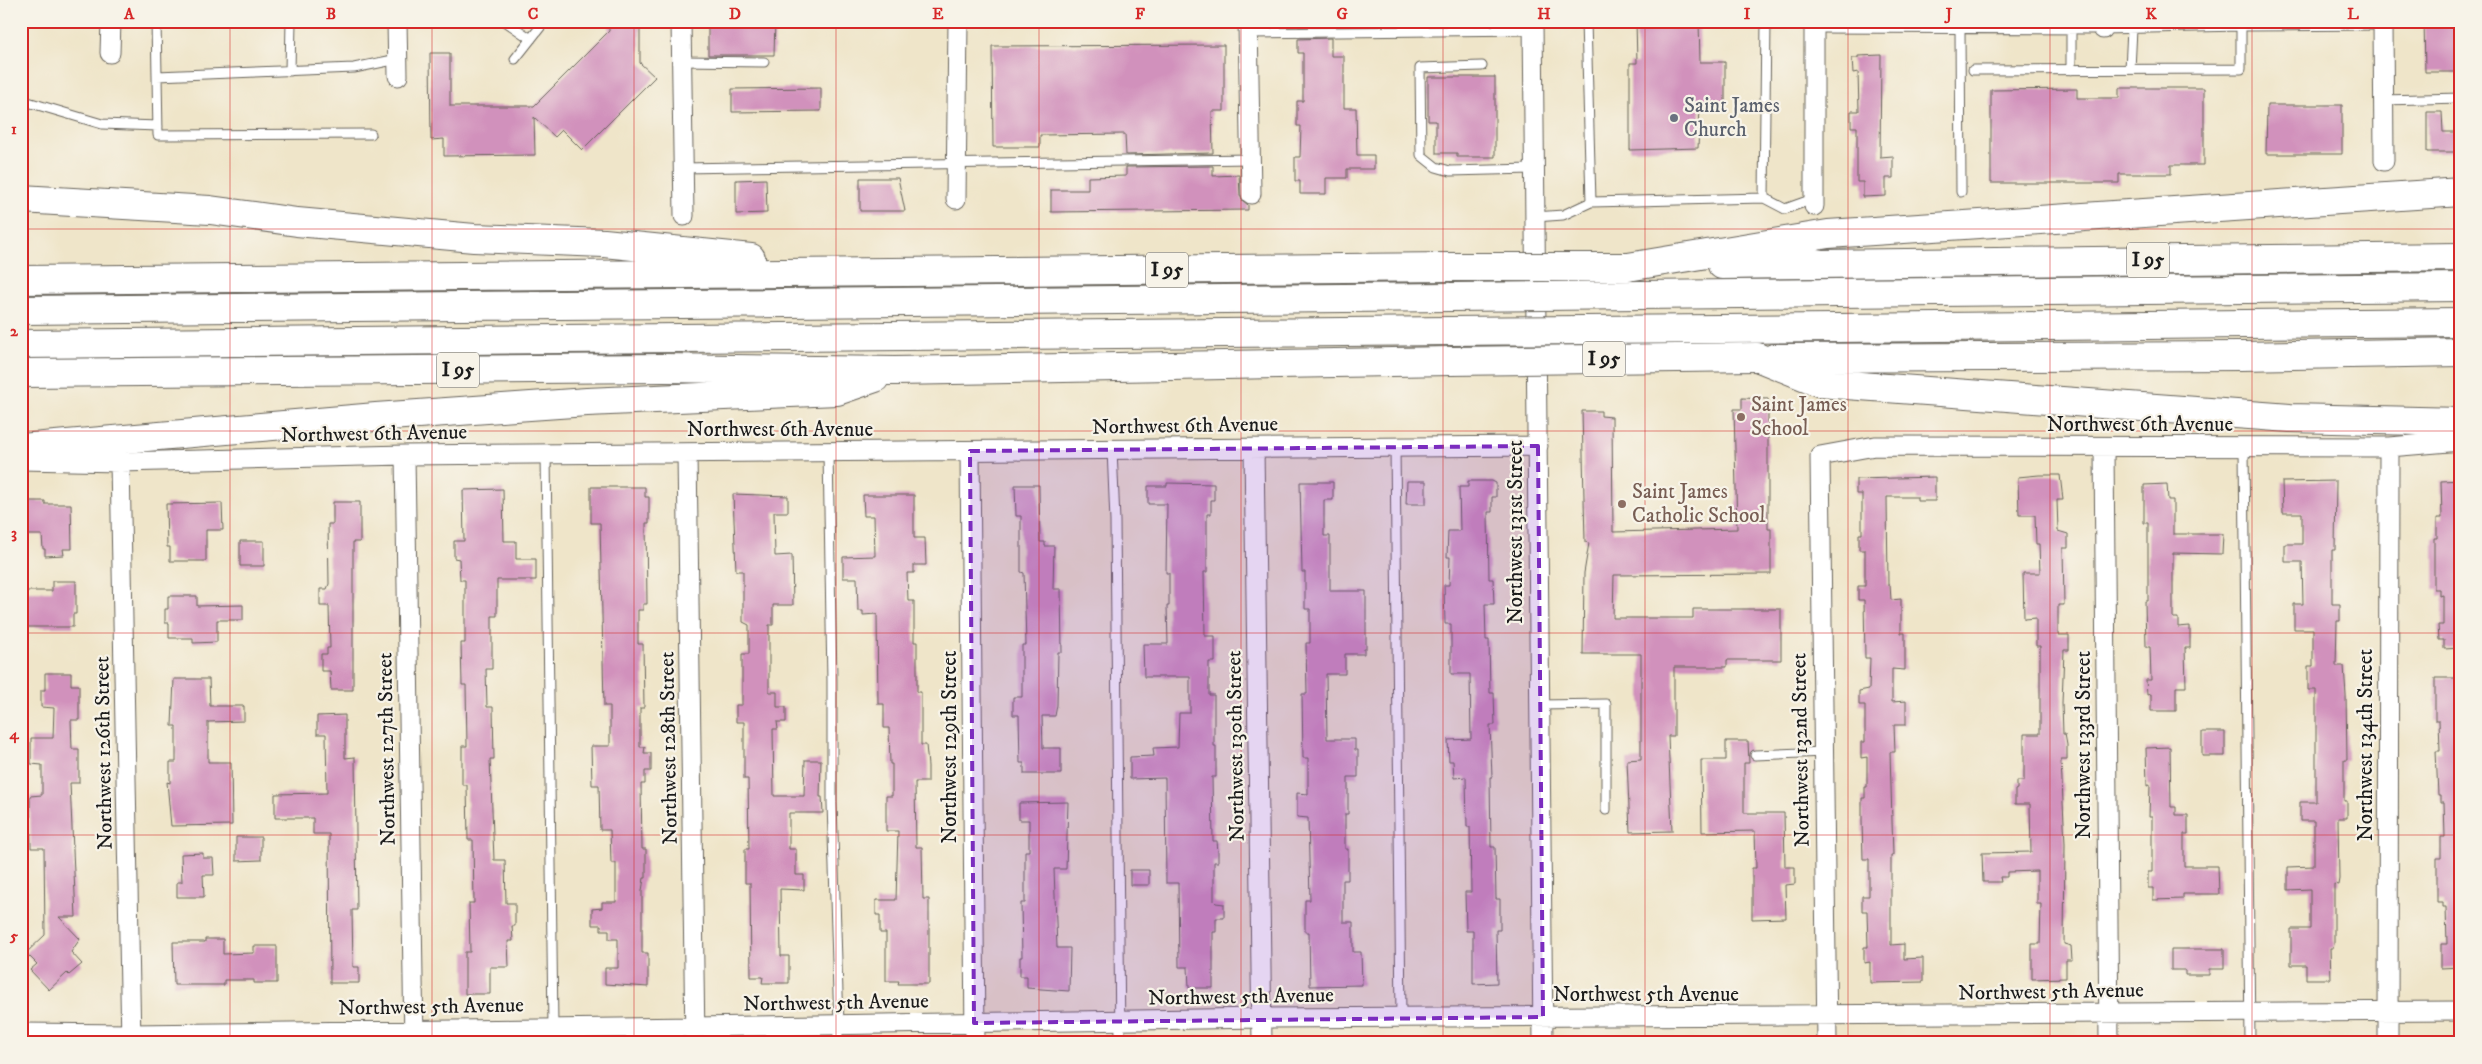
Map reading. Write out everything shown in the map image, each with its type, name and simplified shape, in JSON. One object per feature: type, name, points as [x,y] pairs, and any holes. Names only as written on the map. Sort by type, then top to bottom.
[{"type":"highway","points":[[1628,267],[1828,234],[2461,192]]},
{"type":"highway","points":[[21,199],[210,210],[297,222],[474,238],[604,243],[884,272]]},
{"type":"highway","name":"I 95","points":[[21,280],[1628,267],[2461,257]]},
{"type":"highway","points":[[21,310],[2461,287]]},
{"type":"highway","points":[[21,344],[2461,322]]},
{"type":"highway","name":"I 95","points":[[21,373],[653,368],[896,371],[1450,361],[2231,356],[2461,352]]},
{"type":"highway","points":[[1757,358],[1821,383],[2290,418],[2461,422]]},
{"type":"highway","points":[[21,448],[376,417],[568,404],[837,391],[896,371]]},
{"type":"street","points":[[110,53],[111,21]]},
{"type":"street","points":[[397,21],[398,68]]},
{"type":"street","points":[[681,21],[684,216]]},
{"type":"street","points":[[956,199],[958,21]]},
{"type":"street","points":[[2383,23],[2384,161]]},
{"type":"street","points":[[1814,25],[1814,203]]},
{"type":"street","name":"Northwest 131st Street","points":[[1533,26],[1543,1043]]},
{"type":"street","points":[[1248,27],[1251,194]]},
{"type":"street","name":"Northwest 6th Avenue","points":[[1820,456],[1875,446],[2104,448],[2389,447],[2461,441]]},
{"type":"street","name":"Northwest 6th Avenue","points":[[21,460],[120,462],[405,455],[1538,446]]},
{"type":"street","name":"Northwest 134th Street","points":[[2388,1043],[2389,447]]},
{"type":"street","name":"Northwest 130th Street","points":[[1254,448],[1262,1043]]},
{"type":"street","name":"Northwest 133rd Street","points":[[2104,448],[2109,1043]]},
{"type":"street","name":"Northwest 129th Street","points":[[970,451],[975,1043]]},
{"type":"street","name":"Northwest 128th Street","points":[[687,453],[695,1035]]},
{"type":"street","name":"Northwest 127th Street","points":[[405,455],[414,1036]]},
{"type":"street","name":"Northwest 132nd Street","points":[[1820,456],[1827,1043]]},
{"type":"street","name":"Northwest 126th Street","points":[[120,462],[131,1038]]},
{"type":"street","name":"Northwest 5th Avenue","points":[[21,1033],[131,1038],[414,1036],[553,1028],[695,1035],[838,1034],[974,1023],[1262,1018],[1827,1017],[2461,1011]]},
{"type":"lane","points":[[156,21],[158,135],[371,134]]},
{"type":"lane","points":[[290,71],[291,21]]},
{"type":"lane","points":[[505,21],[531,39]]},
{"type":"lane","points":[[515,59],[546,21]]},
{"type":"lane","points":[[1586,21],[1591,202]]},
{"type":"lane","points":[[1764,198],[1766,21]]},
{"type":"lane","points":[[1814,25],[1960,29],[2071,29],[2103,25],[2132,29],[2304,23],[2383,23]]},
{"type":"lane","points":[[1248,27],[1533,26]]},
{"type":"lane","points":[[1973,70],[2241,69],[2241,26]]},
{"type":"lane","points":[[1960,29],[1961,192]]},
{"type":"lane","points":[[2071,29],[2071,70]]},
{"type":"lane","points":[[2130,69],[2132,29]]},
{"type":"lane","points":[[682,61],[764,62]]},
{"type":"lane","points":[[1482,66],[1420,68],[1421,155],[1436,167],[1450,171],[1535,169]]},
{"type":"lane","points":[[157,76],[398,68]]},
{"type":"lane","points":[[2383,100],[2461,98]]},
{"type":"lane","points":[[21,100],[102,124],[158,126]]},
{"type":"lane","points":[[683,168],[956,162],[1250,159]]},
{"type":"lane","points":[[1535,217],[1563,215],[1591,202],[1764,198],[1785,209],[1814,203]]},
{"type":"lane","points":[[1395,446],[1401,1018]]},
{"type":"lane","points":[[2244,448],[2250,1043]]},
{"type":"lane","points":[[1112,449],[1115,530],[1120,1043]]},
{"type":"lane","points":[[828,452],[832,803],[838,1034]]},
{"type":"lane","points":[[546,454],[553,1028]]},
{"type":"lane","points":[[1540,705],[1606,704],[1606,810]]},
{"type":"lane","points":[[1755,755],[1824,752]]},
{"type":"highlighted area","points":[[1538,446],[1543,1017],[974,1023],[970,451]]},
{"type":"building","points":[[609,21],[640,21],[640,63],[655,77],[582,150],[562,130],[555,137],[534,117],[535,155],[444,156],[444,139],[431,140],[430,53],[450,53],[450,106],[534,106],[609,31]]},
{"type":"building","points":[[708,21],[775,21],[774,55],[708,55]]},
{"type":"building","points":[[1298,21],[1330,21],[1330,26],[1298,26]]},
{"type":"building","points":[[1636,21],[1699,21],[1700,62],[1725,62],[1725,106],[1700,107],[1698,148],[1630,150],[1630,63],[1637,63]]},
{"type":"building","points":[[2424,21],[2456,21],[2457,53],[2460,53],[2460,72],[2425,72]]},
{"type":"building","points":[[1331,38],[1331,56],[1344,56],[1344,108],[1356,108],[1357,155],[1374,155],[1374,169],[1347,169],[1347,178],[1326,178],[1326,194],[1300,194],[1300,181],[1295,181],[1295,157],[1300,157],[1301,126],[1297,126],[1297,101],[1303,101],[1303,53],[1298,53],[1298,39]]},
{"type":"building","points":[[1224,45],[1224,111],[1212,111],[1213,153],[1126,155],[1125,134],[1040,135],[1040,147],[993,147],[992,46]]},
{"type":"building","points":[[1881,55],[1880,157],[1893,156],[1893,178],[1886,178],[1886,196],[1863,197],[1863,182],[1857,182],[1857,127],[1851,127],[1851,111],[1859,111],[1858,72],[1853,73],[1852,58]]},
{"type":"building","points":[[1428,77],[1495,77],[1495,157],[1457,157],[1457,153],[1436,153],[1436,121],[1428,121]]},
{"type":"building","points":[[821,88],[821,111],[732,112],[732,89]]},
{"type":"building","points":[[2119,88],[2204,88],[2204,165],[2171,165],[2171,174],[2119,174],[2119,183],[1991,183],[1991,90],[2077,89],[2077,98],[2119,98]]},
{"type":"building","points":[[2267,105],[2342,105],[2342,154],[2266,154]]},
{"type":"building","points":[[2427,112],[2442,112],[2443,132],[2461,132],[2461,152],[2427,152]]},
{"type":"building","points":[[1213,166],[1213,176],[1239,175],[1240,195],[1242,200],[1248,205],[1248,210],[1051,212],[1051,190],[1088,190],[1088,177],[1126,176],[1126,167]]},
{"type":"building","points":[[860,178],[898,178],[905,211],[860,211]]},
{"type":"building","points":[[766,179],[767,213],[736,214],[736,180]]},
{"type":"building","points":[[1742,398],[1768,399],[1768,529],[1771,529],[1771,574],[1614,575],[1613,618],[1693,618],[1693,609],[1781,609],[1781,660],[1727,660],[1727,667],[1674,667],[1674,736],[1668,736],[1672,831],[1630,832],[1627,760],[1641,759],[1641,654],[1583,654],[1584,573],[1589,543],[1585,542],[1582,411],[1601,411],[1601,416],[1612,417],[1613,532],[1737,529],[1734,409],[1742,409]]},
{"type":"building","points":[[2060,475],[2063,500],[2057,500],[2058,531],[2068,534],[2068,548],[2063,548],[2064,605],[2058,605],[2058,635],[2069,635],[2069,650],[2064,650],[2062,703],[2063,734],[2065,734],[2067,745],[2067,760],[2061,760],[2065,844],[2064,944],[2071,946],[2072,960],[2066,960],[2066,978],[2032,979],[2032,944],[2040,944],[2041,904],[2037,904],[2037,871],[2007,872],[2007,877],[2000,877],[2001,882],[1983,882],[1982,853],[2031,852],[2030,804],[2015,804],[2015,790],[2017,789],[2017,781],[2024,781],[2024,734],[2040,734],[2040,646],[2036,646],[2036,618],[2024,619],[2023,573],[2040,573],[2039,544],[2036,544],[2035,515],[2019,515],[2018,477]]},
{"type":"building","points":[[1935,477],[1935,501],[1917,501],[1917,497],[1887,497],[1888,585],[1890,585],[1891,600],[1901,599],[1901,633],[1905,633],[1905,670],[1892,669],[1892,702],[1906,701],[1906,725],[1894,725],[1895,752],[1890,752],[1893,855],[1891,855],[1891,945],[1904,944],[1904,959],[1923,958],[1923,982],[1870,983],[1870,962],[1864,963],[1864,947],[1868,947],[1867,911],[1862,911],[1862,896],[1869,896],[1869,859],[1863,859],[1862,821],[1862,798],[1865,798],[1865,787],[1867,787],[1867,757],[1861,758],[1861,742],[1865,742],[1865,705],[1859,705],[1859,691],[1869,689],[1870,658],[1865,658],[1864,600],[1858,600],[1858,586],[1865,586],[1865,550],[1859,550],[1859,534],[1862,534],[1862,494],[1856,494],[1856,479]]},
{"type":"building","points":[[2461,480],[2461,648],[2444,649],[2444,640],[2439,640],[2438,625],[2443,625],[2443,595],[2439,596],[2439,589],[2434,589],[2434,538],[2437,538],[2437,518],[2442,518],[2441,481]]},
{"type":"building","points":[[1407,481],[1426,481],[1426,504],[1406,504]]},
{"type":"building","points":[[1468,481],[1492,481],[1496,483],[1496,497],[1492,497],[1492,512],[1488,512],[1489,579],[1493,579],[1494,604],[1485,604],[1486,640],[1489,640],[1490,693],[1494,693],[1495,725],[1490,725],[1492,777],[1490,777],[1491,847],[1495,847],[1496,899],[1500,899],[1500,930],[1496,930],[1497,983],[1473,984],[1473,931],[1466,931],[1465,892],[1471,892],[1470,827],[1467,827],[1466,777],[1454,778],[1453,761],[1449,761],[1448,740],[1471,739],[1470,674],[1451,674],[1451,624],[1445,624],[1444,585],[1449,585],[1450,557],[1447,557],[1448,531],[1460,531],[1459,487],[1468,487]]},
{"type":"building","points":[[2336,481],[2335,550],[2332,550],[2332,604],[2340,604],[2340,621],[2337,621],[2336,666],[2344,666],[2347,760],[2344,760],[2344,801],[2347,801],[2347,818],[2338,818],[2339,879],[2338,885],[2334,884],[2334,944],[2333,948],[2330,948],[2331,979],[2306,979],[2306,965],[2291,965],[2291,929],[2310,929],[2310,889],[2288,890],[2288,867],[2314,866],[2314,821],[2300,821],[2300,802],[2316,802],[2316,690],[2308,690],[2308,666],[2313,666],[2313,629],[2294,629],[2294,604],[2303,604],[2302,562],[2285,562],[2285,544],[2302,544],[2302,513],[2283,513],[2282,482]]},
{"type":"building","points":[[1300,482],[1333,482],[1333,500],[1324,500],[1324,536],[1330,536],[1330,591],[1366,591],[1366,649],[1364,649],[1364,654],[1345,654],[1345,674],[1326,674],[1327,739],[1355,739],[1355,750],[1358,750],[1358,777],[1348,777],[1348,814],[1345,814],[1345,849],[1348,849],[1348,880],[1343,880],[1343,922],[1353,922],[1353,952],[1361,952],[1362,985],[1310,986],[1309,932],[1305,932],[1305,900],[1310,900],[1308,818],[1297,817],[1297,793],[1308,794],[1308,758],[1303,758],[1302,694],[1307,694],[1306,643],[1310,643],[1310,609],[1305,609],[1305,572],[1302,572]]},
{"type":"building","points":[[1167,483],[1214,484],[1214,500],[1211,500],[1211,514],[1207,514],[1207,572],[1204,572],[1205,636],[1215,636],[1215,662],[1209,662],[1209,695],[1214,695],[1214,746],[1216,746],[1216,777],[1212,777],[1213,841],[1217,841],[1218,852],[1218,862],[1214,862],[1214,901],[1224,904],[1224,918],[1216,918],[1216,932],[1213,932],[1213,988],[1189,988],[1188,967],[1179,967],[1178,883],[1166,883],[1165,778],[1130,779],[1130,757],[1154,756],[1153,748],[1178,747],[1179,713],[1190,713],[1190,677],[1144,677],[1143,644],[1168,644],[1167,606],[1169,606],[1169,573],[1166,573],[1167,504],[1148,504],[1148,486],[1167,486]]},
{"type":"building","points":[[2167,484],[2168,500],[2173,500],[2173,534],[2223,534],[2222,554],[2173,553],[2173,618],[2178,618],[2178,627],[2190,626],[2190,648],[2185,648],[2186,687],[2176,687],[2176,711],[2151,711],[2151,694],[2147,695],[2146,680],[2151,680],[2150,647],[2146,647],[2145,601],[2148,601],[2148,523],[2144,523],[2144,485]]},
{"type":"building","points":[[1015,485],[1039,485],[1040,542],[1045,542],[1045,546],[1054,546],[1053,589],[1061,589],[1062,652],[1058,652],[1057,705],[1055,716],[1042,716],[1043,748],[1061,748],[1061,774],[1024,774],[1024,763],[1020,763],[1019,715],[1013,715],[1013,697],[1022,697],[1022,645],[1026,645],[1024,573],[1021,572],[1021,516],[1016,516]]},
{"type":"building","points":[[591,487],[645,487],[645,497],[649,497],[649,523],[646,523],[647,604],[643,604],[643,610],[638,610],[638,644],[643,644],[644,708],[640,708],[640,747],[645,747],[644,753],[651,753],[651,771],[645,771],[645,784],[641,784],[642,849],[646,849],[646,878],[644,878],[642,891],[642,953],[648,953],[648,987],[605,984],[605,968],[618,968],[618,939],[609,939],[609,930],[601,930],[601,925],[592,925],[592,909],[602,908],[602,902],[616,902],[616,863],[611,863],[610,830],[600,830],[599,785],[592,785],[591,746],[610,746],[610,706],[604,706],[600,523],[591,523]]},
{"type":"building","points":[[503,489],[504,541],[516,541],[516,559],[536,559],[536,580],[497,580],[497,616],[492,616],[492,669],[486,669],[487,707],[493,707],[494,759],[490,759],[494,860],[505,860],[506,903],[515,903],[515,926],[512,926],[513,941],[508,941],[509,967],[490,967],[490,994],[465,994],[465,952],[470,952],[469,903],[474,903],[473,840],[468,840],[467,785],[462,785],[462,746],[467,746],[466,685],[462,685],[461,643],[465,643],[465,580],[460,580],[459,559],[454,558],[454,541],[464,541],[463,490]]},
{"type":"building","points":[[733,494],[788,496],[788,512],[774,512],[775,556],[792,555],[793,605],[773,605],[773,625],[769,625],[769,692],[777,692],[777,707],[786,707],[786,722],[777,722],[778,729],[773,729],[774,796],[804,796],[805,760],[821,760],[820,797],[822,797],[823,813],[789,813],[789,849],[796,849],[796,875],[804,875],[804,890],[780,889],[781,956],[789,956],[789,983],[762,983],[763,977],[751,977],[750,883],[745,883],[745,849],[749,849],[748,779],[744,779],[744,722],[736,722],[736,705],[742,705],[742,654],[749,654],[749,625],[743,622],[743,571],[736,571]]},
{"type":"building","points":[[863,495],[914,495],[914,538],[925,538],[926,565],[914,565],[914,573],[907,573],[908,601],[914,601],[914,642],[917,642],[917,692],[921,692],[921,745],[926,745],[928,766],[928,782],[915,782],[916,847],[922,847],[923,899],[929,899],[929,984],[898,984],[899,981],[886,981],[886,933],[880,933],[880,915],[876,915],[876,900],[896,900],[898,831],[886,831],[886,796],[892,796],[892,764],[890,764],[889,728],[884,728],[884,704],[878,704],[877,614],[863,615],[863,611],[858,611],[857,578],[843,578],[843,557],[875,556],[874,516],[864,516]]},
{"type":"building","points":[[26,501],[45,501],[45,504],[71,504],[72,549],[63,549],[64,555],[45,556],[42,535],[27,535]]},
{"type":"building","points":[[333,502],[360,502],[360,542],[353,542],[353,690],[331,690],[330,671],[321,671],[321,654],[327,654],[327,648],[330,648],[329,606],[320,606],[320,589],[327,589],[329,584],[328,524],[333,524]]},
{"type":"building","points":[[222,503],[223,530],[206,530],[206,561],[170,561],[170,547],[167,547],[166,504]]},
{"type":"building","points":[[240,541],[264,541],[264,566],[240,566]]},
{"type":"building","points":[[52,581],[76,581],[76,614],[73,614],[73,627],[21,627],[21,591],[52,591]]},
{"type":"building","points":[[168,596],[197,596],[197,606],[243,605],[243,620],[217,620],[217,642],[193,643],[193,638],[169,638],[169,623],[165,623],[165,609],[168,609]]},
{"type":"building","points":[[45,673],[71,673],[71,685],[79,685],[79,720],[71,720],[72,749],[79,749],[79,783],[70,783],[76,917],[59,917],[80,939],[71,952],[82,964],[69,975],[67,973],[49,990],[30,970],[37,964],[26,953],[45,935],[44,848],[31,848],[30,796],[42,795],[42,765],[31,764],[31,738],[53,738],[54,708],[41,707],[41,690],[45,690]]},
{"type":"building","points":[[2435,678],[2458,678],[2458,730],[2461,730],[2461,967],[2441,968],[2441,944],[2447,944],[2446,907],[2443,907],[2443,902],[2437,902],[2437,858],[2441,858],[2441,837],[2445,837],[2444,802],[2441,802],[2441,795],[2438,795],[2436,751],[2440,751],[2439,720],[2435,720]]},
{"type":"building","points":[[174,679],[209,679],[210,706],[244,706],[244,721],[208,722],[208,762],[231,762],[232,825],[171,826],[167,782],[170,783],[170,762],[176,762],[176,726],[172,726]]},
{"type":"building","points":[[345,715],[345,758],[355,757],[357,910],[352,910],[353,967],[359,967],[359,983],[330,983],[329,834],[313,834],[313,818],[275,818],[275,794],[327,793],[326,734],[317,734],[317,716]]},
{"type":"building","points":[[2202,732],[2225,732],[2225,756],[2202,756]]},
{"type":"building","points":[[1726,741],[1748,741],[1749,763],[1744,763],[1744,813],[1784,813],[1785,867],[1795,867],[1795,884],[1785,885],[1786,918],[1752,919],[1752,868],[1756,868],[1755,831],[1702,832],[1701,760],[1726,760]]},
{"type":"building","points":[[2170,747],[2171,807],[2176,807],[2176,815],[2188,815],[2188,834],[2184,834],[2184,866],[2218,866],[2219,894],[2183,894],[2183,899],[2153,900],[2153,888],[2148,888],[2148,872],[2152,872],[2152,817],[2149,817],[2150,785],[2147,786],[2146,748]]},
{"type":"building","points":[[1068,802],[1066,869],[1054,869],[1057,948],[1070,948],[1069,991],[1027,988],[1027,976],[1020,976],[1020,957],[1022,957],[1021,903],[1025,903],[1025,851],[1029,851],[1029,820],[1019,820],[1019,803]]},
{"type":"building","points":[[236,837],[261,837],[261,860],[236,861]]},
{"type":"building","points":[[203,853],[203,858],[213,858],[214,875],[203,875],[204,897],[177,897],[177,882],[182,882],[181,854]]},
{"type":"building","points":[[1130,870],[1149,870],[1149,885],[1130,885]]},
{"type":"building","points":[[205,939],[223,939],[223,954],[254,953],[254,946],[277,946],[277,983],[254,983],[254,980],[224,980],[224,985],[174,985],[173,942],[205,942]]},
{"type":"building","points":[[2171,949],[2224,949],[2224,969],[2209,969],[2209,975],[2185,975],[2185,970],[2171,970]]},
{"type":"place","name":"Saint James Church","points":[[1674,118]]},
{"type":"place","name":"Saint James School","points":[[1741,417]]},
{"type":"place","name":"Saint James Catholic School","points":[[1622,504]]}]
